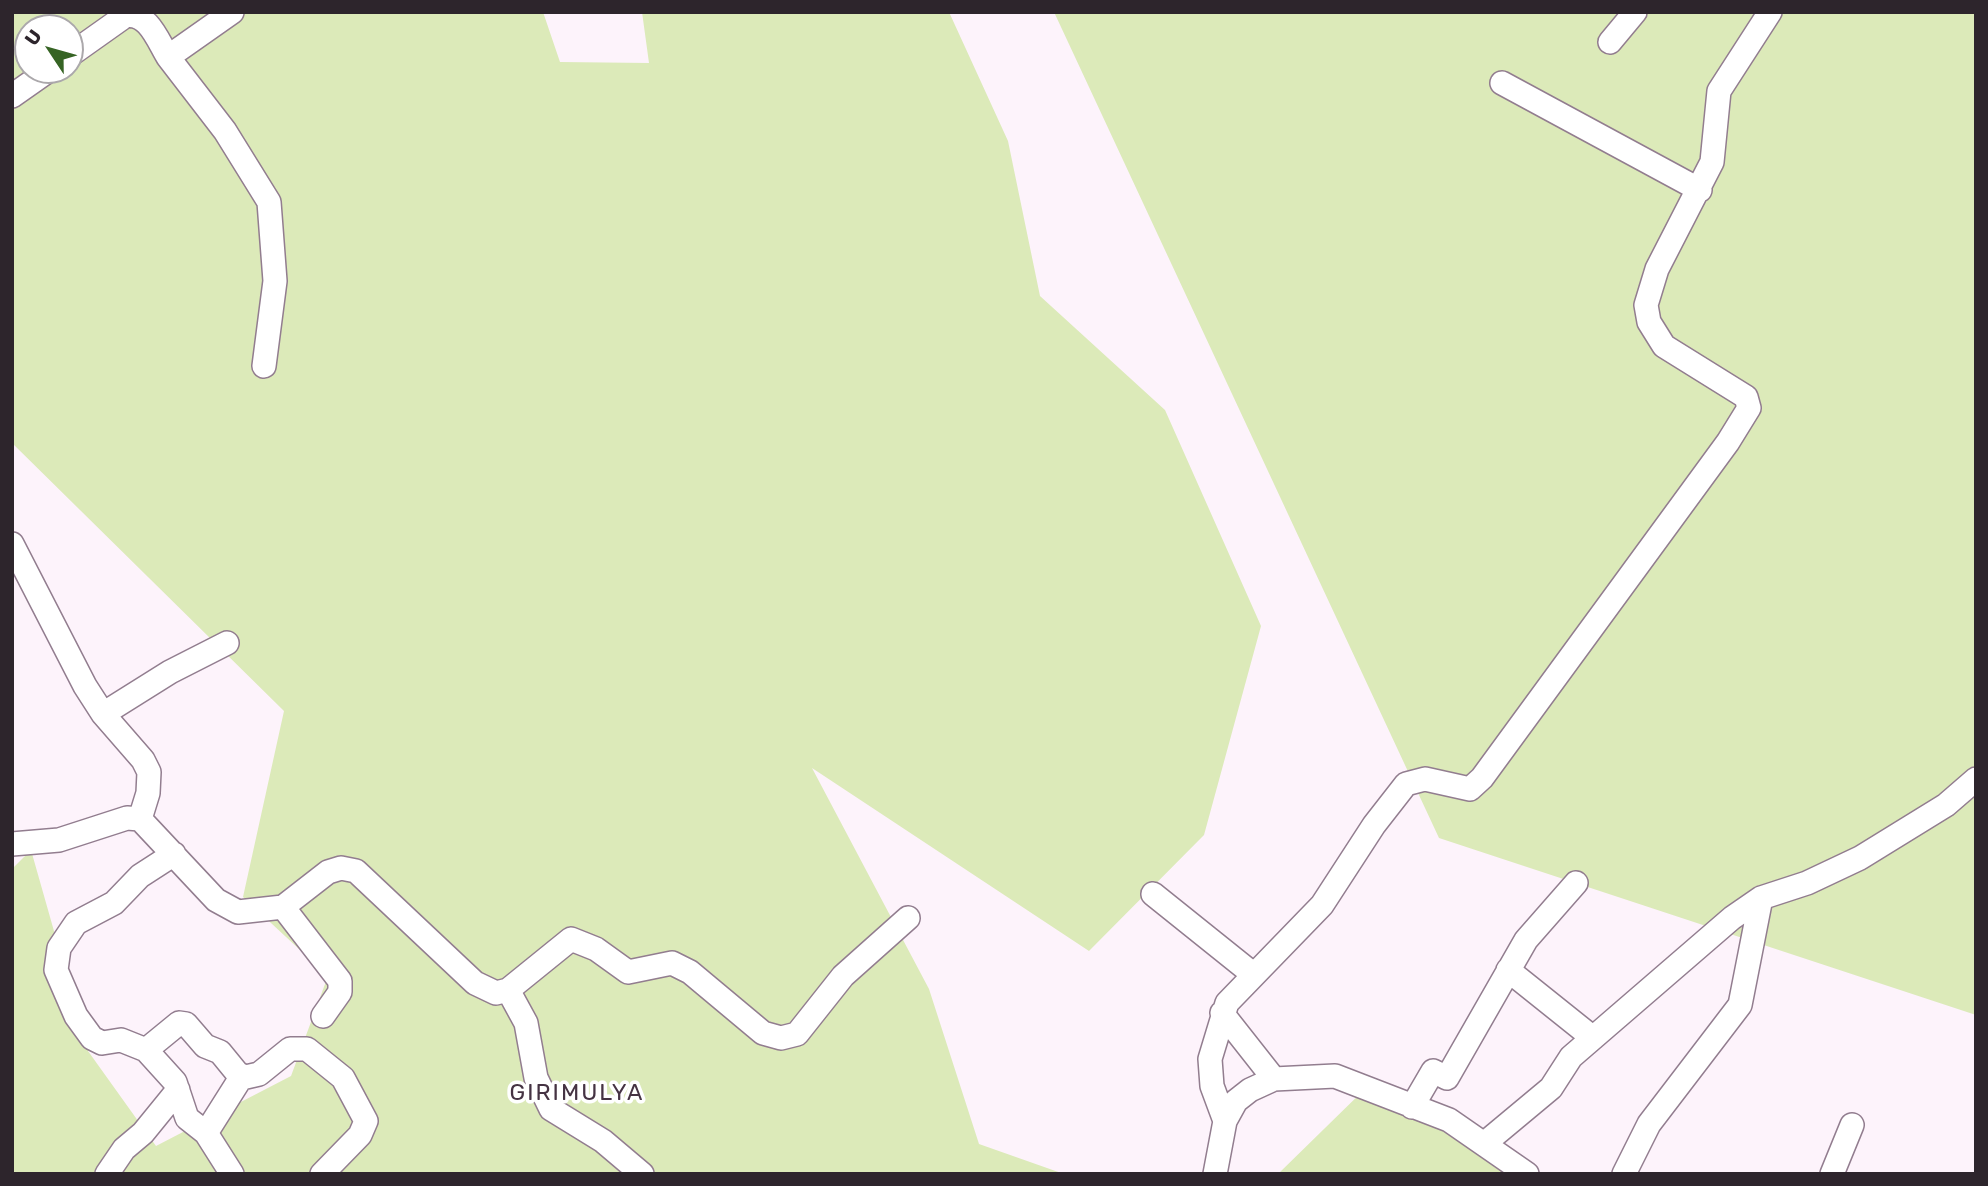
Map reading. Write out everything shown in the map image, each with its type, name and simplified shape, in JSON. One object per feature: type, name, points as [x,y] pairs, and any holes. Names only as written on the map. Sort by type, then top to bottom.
[{"type":"street","points":[[1610,42],[1635,12]]},
{"type":"street","points":[[1225,1121],[1212,1086],[1210,1059],[1227,1003],[1322,905],[1374,825],[1406,784],[1425,779],[1469,789],[1482,778],[1749,408],[1746,397],[1664,346],[1648,321],[1646,305],[1650,286],[1700,190],[1715,148],[1714,114],[1719,91],[1770,12]]},
{"type":"street","points":[[168,57],[229,13]]},
{"type":"street","points":[[84,45],[125,16],[133,15],[146,21],[168,57],[225,131],[269,202],[275,281],[264,366]]},
{"type":"street","points":[[1502,83],[1700,190]]},
{"type":"street","points":[[12,96],[29,84]]},
{"type":"street","points":[[12,544],[103,715],[143,760],[149,772],[148,793],[140,820]]},
{"type":"street","points":[[103,715],[170,672],[227,643]]},
{"type":"street","points":[[1485,1143],[1551,1088],[1571,1057],[1732,918],[1761,898],[1807,883],[1860,858],[1946,805],[1976,779]]},
{"type":"street","points":[[12,844],[59,840],[127,818],[140,820],[216,900],[238,912],[283,907],[328,872],[341,867],[356,871],[475,983],[496,993],[508,990],[570,939],[596,949],[628,972],[672,963],[690,972],[763,1033],[781,1038],[797,1034],[843,976],[908,918]]},
{"type":"street","points":[[174,854],[140,876],[114,904],[76,923],[57,957],[56,970],[76,1016],[92,1038],[102,1042],[121,1041],[146,1050],[178,1090],[187,1118],[206,1133],[232,1174]]},
{"type":"street","points":[[1412,1107],[1433,1071],[1447,1078],[1526,940],[1576,883]]},
{"type":"street","points":[[1153,894],[1254,975]]},
{"type":"street","points":[[1624,1174],[1649,1124],[1740,1005],[1761,898]]},
{"type":"street","points":[[283,907],[340,981],[340,992],[323,1016]]},
{"type":"street","points":[[1507,970],[1593,1038]]},
{"type":"street","points":[[508,990],[526,1023],[536,1078],[551,1109],[603,1141],[642,1174]]},
{"type":"street","points":[[1222,1013],[1274,1079]]},
{"type":"street","points":[[146,1050],[179,1023],[186,1024],[205,1046],[220,1052],[242,1076]]},
{"type":"street","points":[[242,1076],[259,1074],[282,1053],[300,1047],[326,1062],[343,1078],[366,1121],[360,1135],[322,1174]]},
{"type":"street","points":[[206,1133],[242,1076]]},
{"type":"street","points":[[1215,1174],[1225,1121],[1236,1101],[1250,1090],[1274,1079],[1335,1076],[1449,1120],[1527,1174]]},
{"type":"street","points":[[107,1174],[124,1149],[143,1133],[178,1090]]},
{"type":"street","points":[[1832,1174],[1852,1125]]},
{"type":"green space","points":[[12,12],[543,12],[560,62],[649,63],[642,12],[949,12],[1008,141],[1040,296],[1165,410],[1261,626],[1204,835],[1089,951],[812,768],[929,989],[979,1144],[1064,1174],[12,1174],[12,869],[31,850],[88,1051],[156,1146],[291,1076],[328,976],[243,897],[284,711],[12,443]]},
{"type":"green space","points":[[1054,12],[1976,12],[1976,1015],[1439,838]]},
{"type":"green space","points":[[1371,1083],[1529,1174],[1278,1174]]},
{"type":"district","name":"GIRIMULYA","points":[[577,1093]]}]
